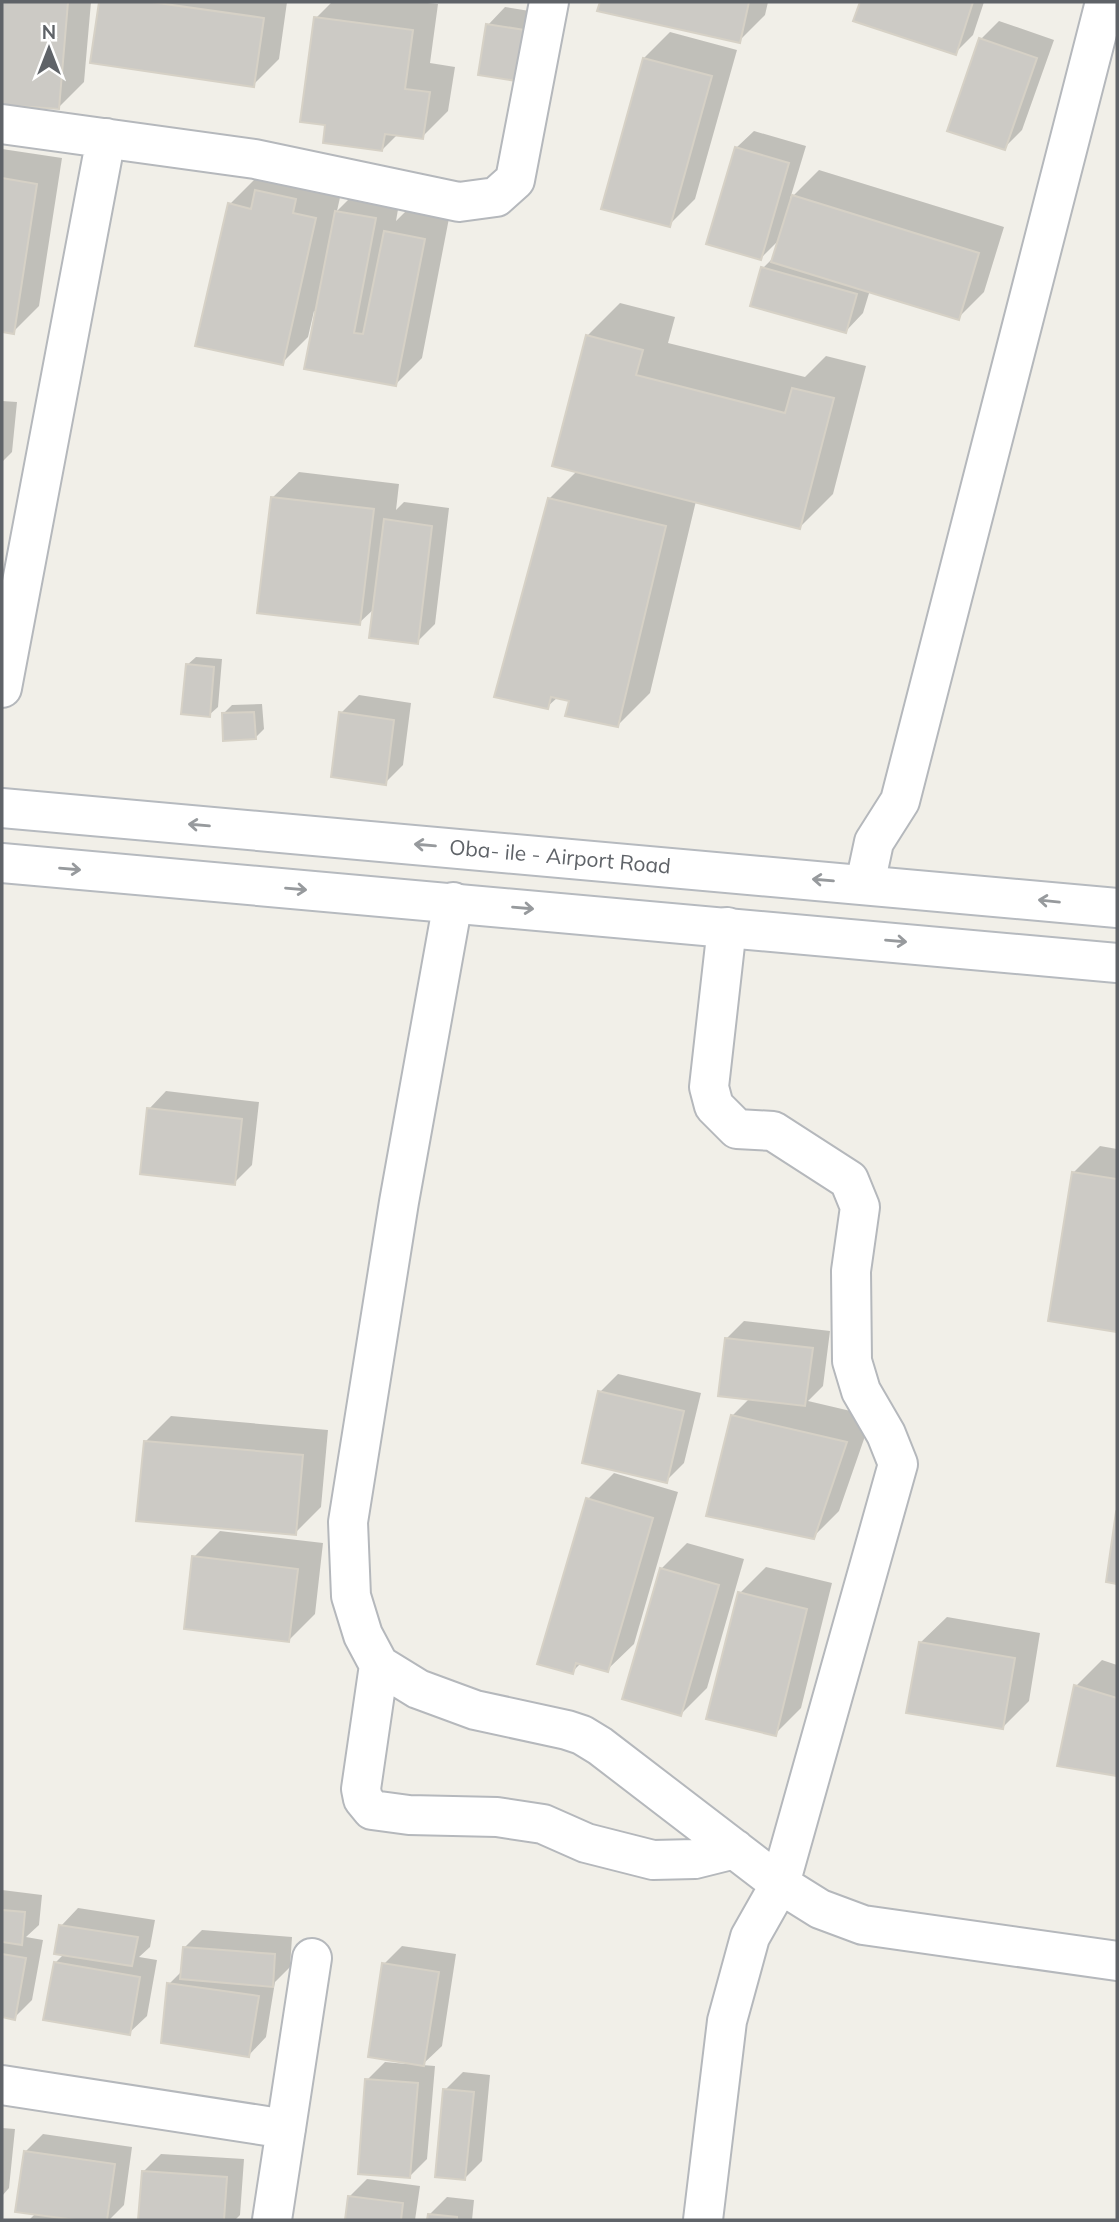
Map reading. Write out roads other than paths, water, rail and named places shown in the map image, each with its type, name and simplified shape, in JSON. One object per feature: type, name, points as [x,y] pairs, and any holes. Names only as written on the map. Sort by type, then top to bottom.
[{"type":"street","points":[[2,124],[255,159],[459,202],[496,197],[516,180],[549,2]]},
{"type":"street","points":[[865,884],[874,842],[900,801],[1102,3]]},
{"type":"street","points":[[2,688],[106,138]]},
{"type":"street","name":"Oba- ile - Airport Road","points":[[2,808],[1117,908]]},
{"type":"street","points":[[2,863],[1117,963]]},
{"type":"street","points":[[453,902],[397,1216],[348,1522],[351,1596],[363,1635],[379,1665],[418,1689],[475,1710],[582,1735],[780,1884],[821,1909],[863,1925],[1117,1961]]},
{"type":"street","points":[[704,2220],[727,2021],[750,1937],[780,1884],[898,1464],[886,1434],[861,1391],[852,1361],[851,1271],[860,1207],[849,1180],[773,1131],[737,1129],[714,1106],[709,1087],[727,926]]},
{"type":"street","points":[[379,1665],[361,1789],[363,1800],[372,1810],[409,1815],[497,1817],[543,1824],[586,1843],[653,1860],[695,1859],[735,1849]]},
{"type":"street","points":[[272,2220],[312,1958]]},
{"type":"street","points":[[2,2085],[286,2129]]}]
